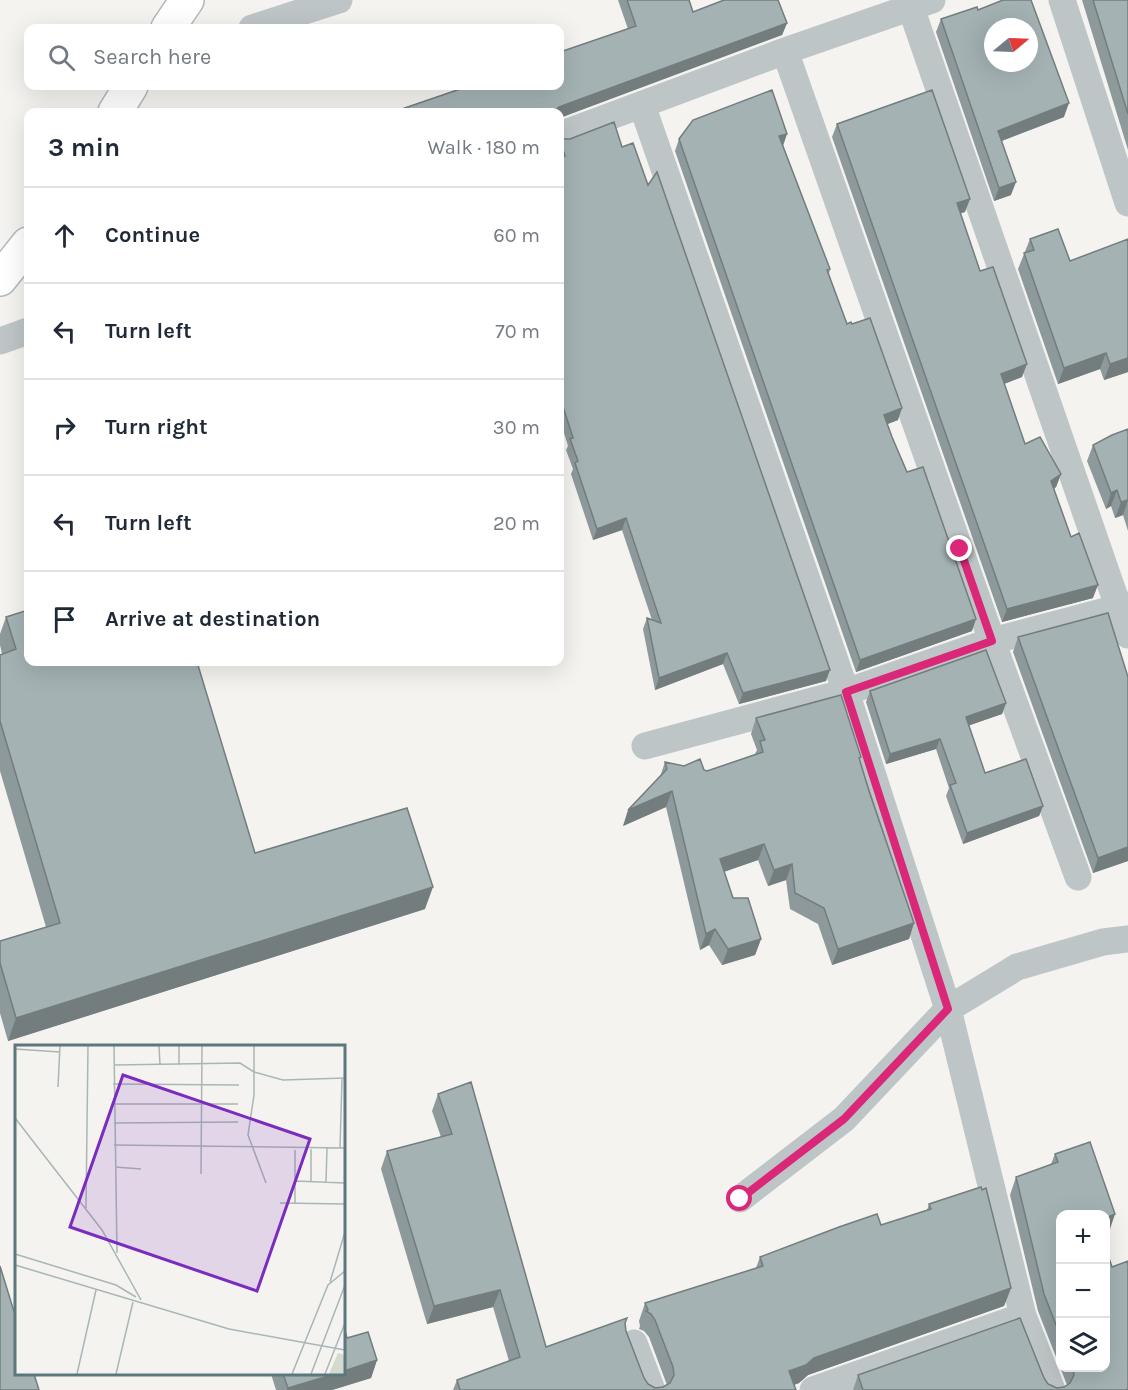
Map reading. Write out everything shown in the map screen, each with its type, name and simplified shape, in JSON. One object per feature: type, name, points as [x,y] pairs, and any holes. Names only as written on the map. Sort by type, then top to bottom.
[{"type":"main road","points":[[171,24],[187,0]]},
{"type":"main road","points":[[117,108],[129,90]]},
{"type":"main road","points":[[0,279],[24,249]]},
{"type":"street","points":[[264,24],[339,0]]},
{"type":"street","points":[[1062,0],[1128,203]]},
{"type":"street","points":[[564,134],[785,51],[921,4],[1123,606],[1128,635]]},
{"type":"street","points":[[785,51],[992,641],[1078,878]]},
{"type":"street","points":[[642,105],[846,692],[948,1009],[1023,1316],[1052,1390]]},
{"type":"street","points":[[0,341],[24,332]]},
{"type":"street","points":[[645,746],[846,692],[992,641],[1123,606]]},
{"type":"street","points":[[740,1199],[844,1119],[948,1009],[1017,967],[1103,942],[1128,939]]},
{"type":"street","points":[[814,1390],[1023,1316]]},
{"type":"street","points":[[634,1342],[652,1390]]},
{"type":"building","points":[[627,0],[689,0],[693,12],[724,0],[778,0],[787,23],[558,108],[405,108],[457,90],[564,90],[564,51],[636,26]]},
{"type":"building","points":[[1003,0],[1031,0],[1038,18],[984,18],[984,72],[1038,72],[1038,19],[1069,103],[998,131],[1016,182],[999,188],[941,19],[977,7],[978,10]]},
{"type":"building","points":[[1093,0],[1128,0],[1128,114]]},
{"type":"building","points":[[772,90],[787,134],[779,136],[830,269],[827,270],[847,324],[870,318],[902,408],[884,415],[907,472],[923,467],[976,619],[860,660],[679,139],[693,120]]},
{"type":"building","points":[[932,90],[970,199],[957,203],[980,271],[993,267],[1027,364],[1001,374],[1025,444],[1040,437],[1061,474],[1051,481],[1071,537],[1079,533],[1098,585],[1007,609],[837,124]]},
{"type":"building","points":[[614,122],[622,147],[633,143],[648,185],[657,172],[830,670],[743,693],[727,653],[659,678],[647,618],[661,623],[626,518],[597,529],[575,463],[578,461],[570,439],[573,438],[564,410],[564,139],[570,139]]},
{"type":"building","points":[[1058,229],[1070,261],[1128,239],[1128,358],[1110,364],[1106,353],[1064,368],[1024,253],[1034,250],[1030,239]]},
{"type":"building","points":[[1128,429],[1128,500],[1121,502],[1117,490],[1111,493],[1093,445]]},
{"type":"building","points":[[24,611],[24,666],[198,666],[255,853],[407,808],[433,887],[16,1018],[0,963],[0,941],[60,923],[0,721],[0,655],[16,649],[6,617]]},
{"type":"building","points":[[1108,613],[1128,677],[1128,847],[1098,858],[1018,637]]},
{"type":"building","points":[[986,650],[1006,703],[966,717],[985,773],[1026,759],[1043,806],[967,833],[950,785],[956,783],[940,739],[890,754],[870,691]]},
{"type":"building","points":[[841,695],[861,757],[859,758],[869,791],[914,923],[838,949],[824,908],[795,893],[792,864],[774,870],[764,844],[720,859],[733,898],[748,898],[761,939],[728,949],[715,929],[706,934],[672,791],[628,810],[667,769],[665,762],[684,766],[700,759],[704,770],[707,771],[763,752],[760,741],[765,740],[756,718]]},
{"type":"building","points":[[471,1082],[546,1347],[627,1318],[626,1331],[644,1378],[655,1388],[663,1387],[670,1383],[674,1375],[673,1367],[655,1320],[646,1311],[648,1310],[645,1303],[763,1266],[760,1257],[839,1227],[877,1214],[881,1225],[931,1209],[929,1204],[981,1187],[982,1190],[986,1188],[1011,1288],[814,1358],[806,1365],[789,1371],[796,1390],[460,1390],[457,1380],[520,1357],[500,1290],[434,1306],[387,1151],[452,1134],[438,1094]]},
{"type":"building","points":[[1090,1142],[1115,1214],[1110,1216],[1110,1210],[1056,1210],[1056,1325],[1044,1294],[1016,1177],[1058,1162],[1055,1154]]},
{"type":"building","points":[[1110,1261],[1112,1267],[1128,1261],[1128,1389],[863,1390],[858,1375],[1020,1318],[1048,1384],[1057,1388],[1064,1387],[1070,1383],[1074,1372],[1110,1372]]},
{"type":"building","points":[[0,1266],[15,1315],[15,1375],[34,1375],[39,1390],[0,1390]]},
{"type":"building","points":[[345,1331],[347,1338],[368,1332],[377,1360],[345,1371]]},
{"type":"building","points":[[283,1375],[332,1375],[288,1388]]},
{"type":"route","points":[[740,1199],[844,1119],[948,1009],[846,692],[992,641],[960,549]]}]
